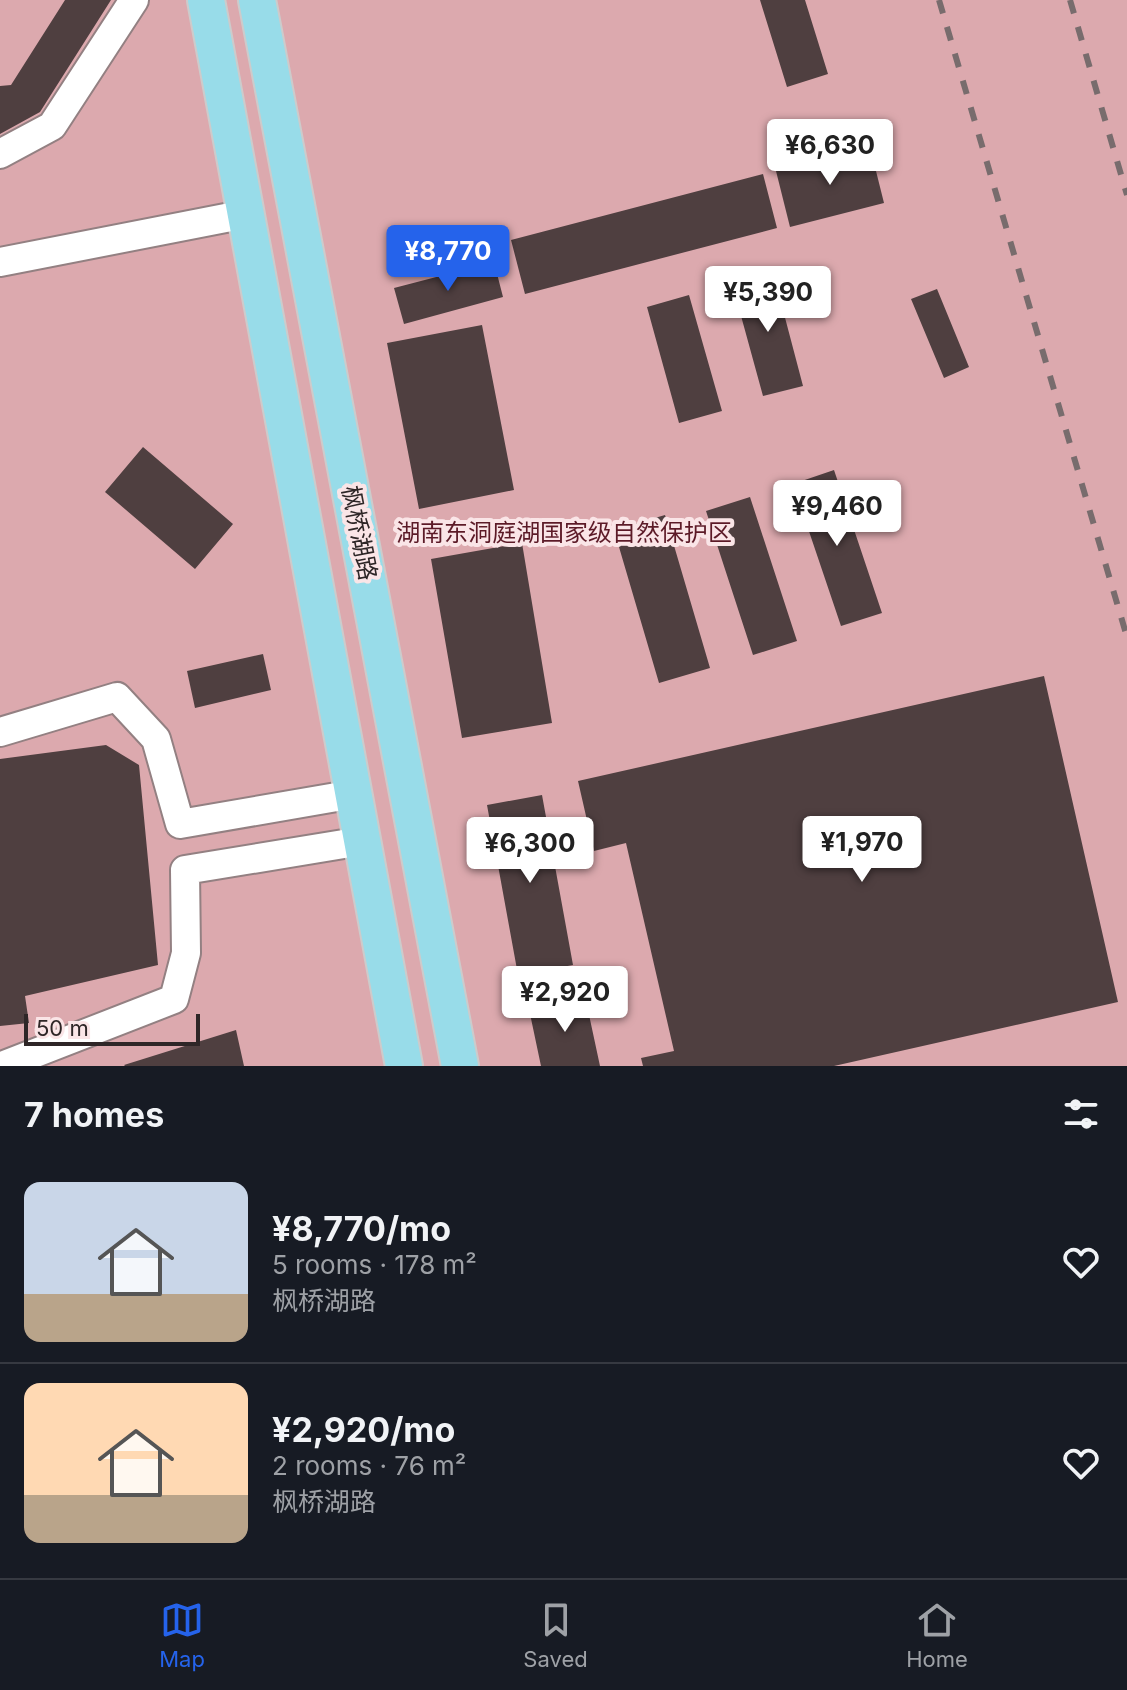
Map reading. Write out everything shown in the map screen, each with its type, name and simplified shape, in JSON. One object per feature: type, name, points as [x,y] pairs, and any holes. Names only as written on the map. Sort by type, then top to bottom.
[{"type":"main road","points":[[206,0],[404,1066]]},
{"type":"main road","name":"枫桥湖路","points":[[257,0],[460,1066]]},
{"type":"street","points":[[0,154],[52,126],[134,0]]},
{"type":"street","points":[[0,262],[246,214]]},
{"type":"street","points":[[0,732],[117,697],[156,739],[180,824],[186,878],[186,953],[174,999],[2,1066]]},
{"type":"street","points":[[180,824],[354,794]]},
{"type":"street","points":[[186,878],[185,870],[362,841]]},
{"type":"green space","name":"湖南东洞庭湖国家级自然保护区","points":[[0,0],[1127,0],[1127,1066],[0,1066]]},
{"type":"building","points":[[65,0],[111,0],[40,112],[0,134],[0,86],[11,85]]},
{"type":"building","points":[[760,0],[805,0],[828,74],[787,87]]},
{"type":"building","points":[[870,147],[884,203],[790,227],[776,171]]},
{"type":"building","points":[[763,174],[777,228],[525,294],[511,240]]},
{"type":"building","points":[[494,262],[503,297],[404,324],[394,288]]},
{"type":"building","points":[[773,272],[803,386],[763,396],[732,283]]},
{"type":"building","points":[[937,289],[969,367],[944,378],[911,299]]},
{"type":"building","points":[[689,295],[722,411],[679,423],[647,307]]},
{"type":"building","points":[[482,325],[514,490],[419,509],[387,343]]},
{"type":"building","points":[[143,447],[233,524],[195,569],[105,492]]},
{"type":"building","points":[[834,470],[882,613],[841,626],[793,484]]},
{"type":"building","points":[[750,497],[797,641],[753,655],[706,511]]},
{"type":"building","points":[[665,515],[710,668],[659,683],[614,530]]},
{"type":"building","points":[[522,543],[552,723],[462,738],[431,559]]},
{"type":"building","points":[[263,654],[271,690],[195,708],[187,671]]},
{"type":"building","points":[[1044,676],[1118,1002],[834,1066],[643,1066],[641,1058],[674,1051],[626,843],[594,851],[578,781]]},
{"type":"building","points":[[106,745],[139,765],[158,965],[25,996],[29,1023],[0,1026],[0,759]]},
{"type":"building","points":[[542,795],[573,965],[518,975],[487,805]]},
{"type":"building","points":[[585,996],[600,1066],[541,1066],[529,1009]]},
{"type":"building","points":[[236,1030],[244,1066],[124,1065]]},
{"type":"railway","points":[[939,0],[1127,637]]},
{"type":"railway","points":[[1070,0],[1127,195]]}]
